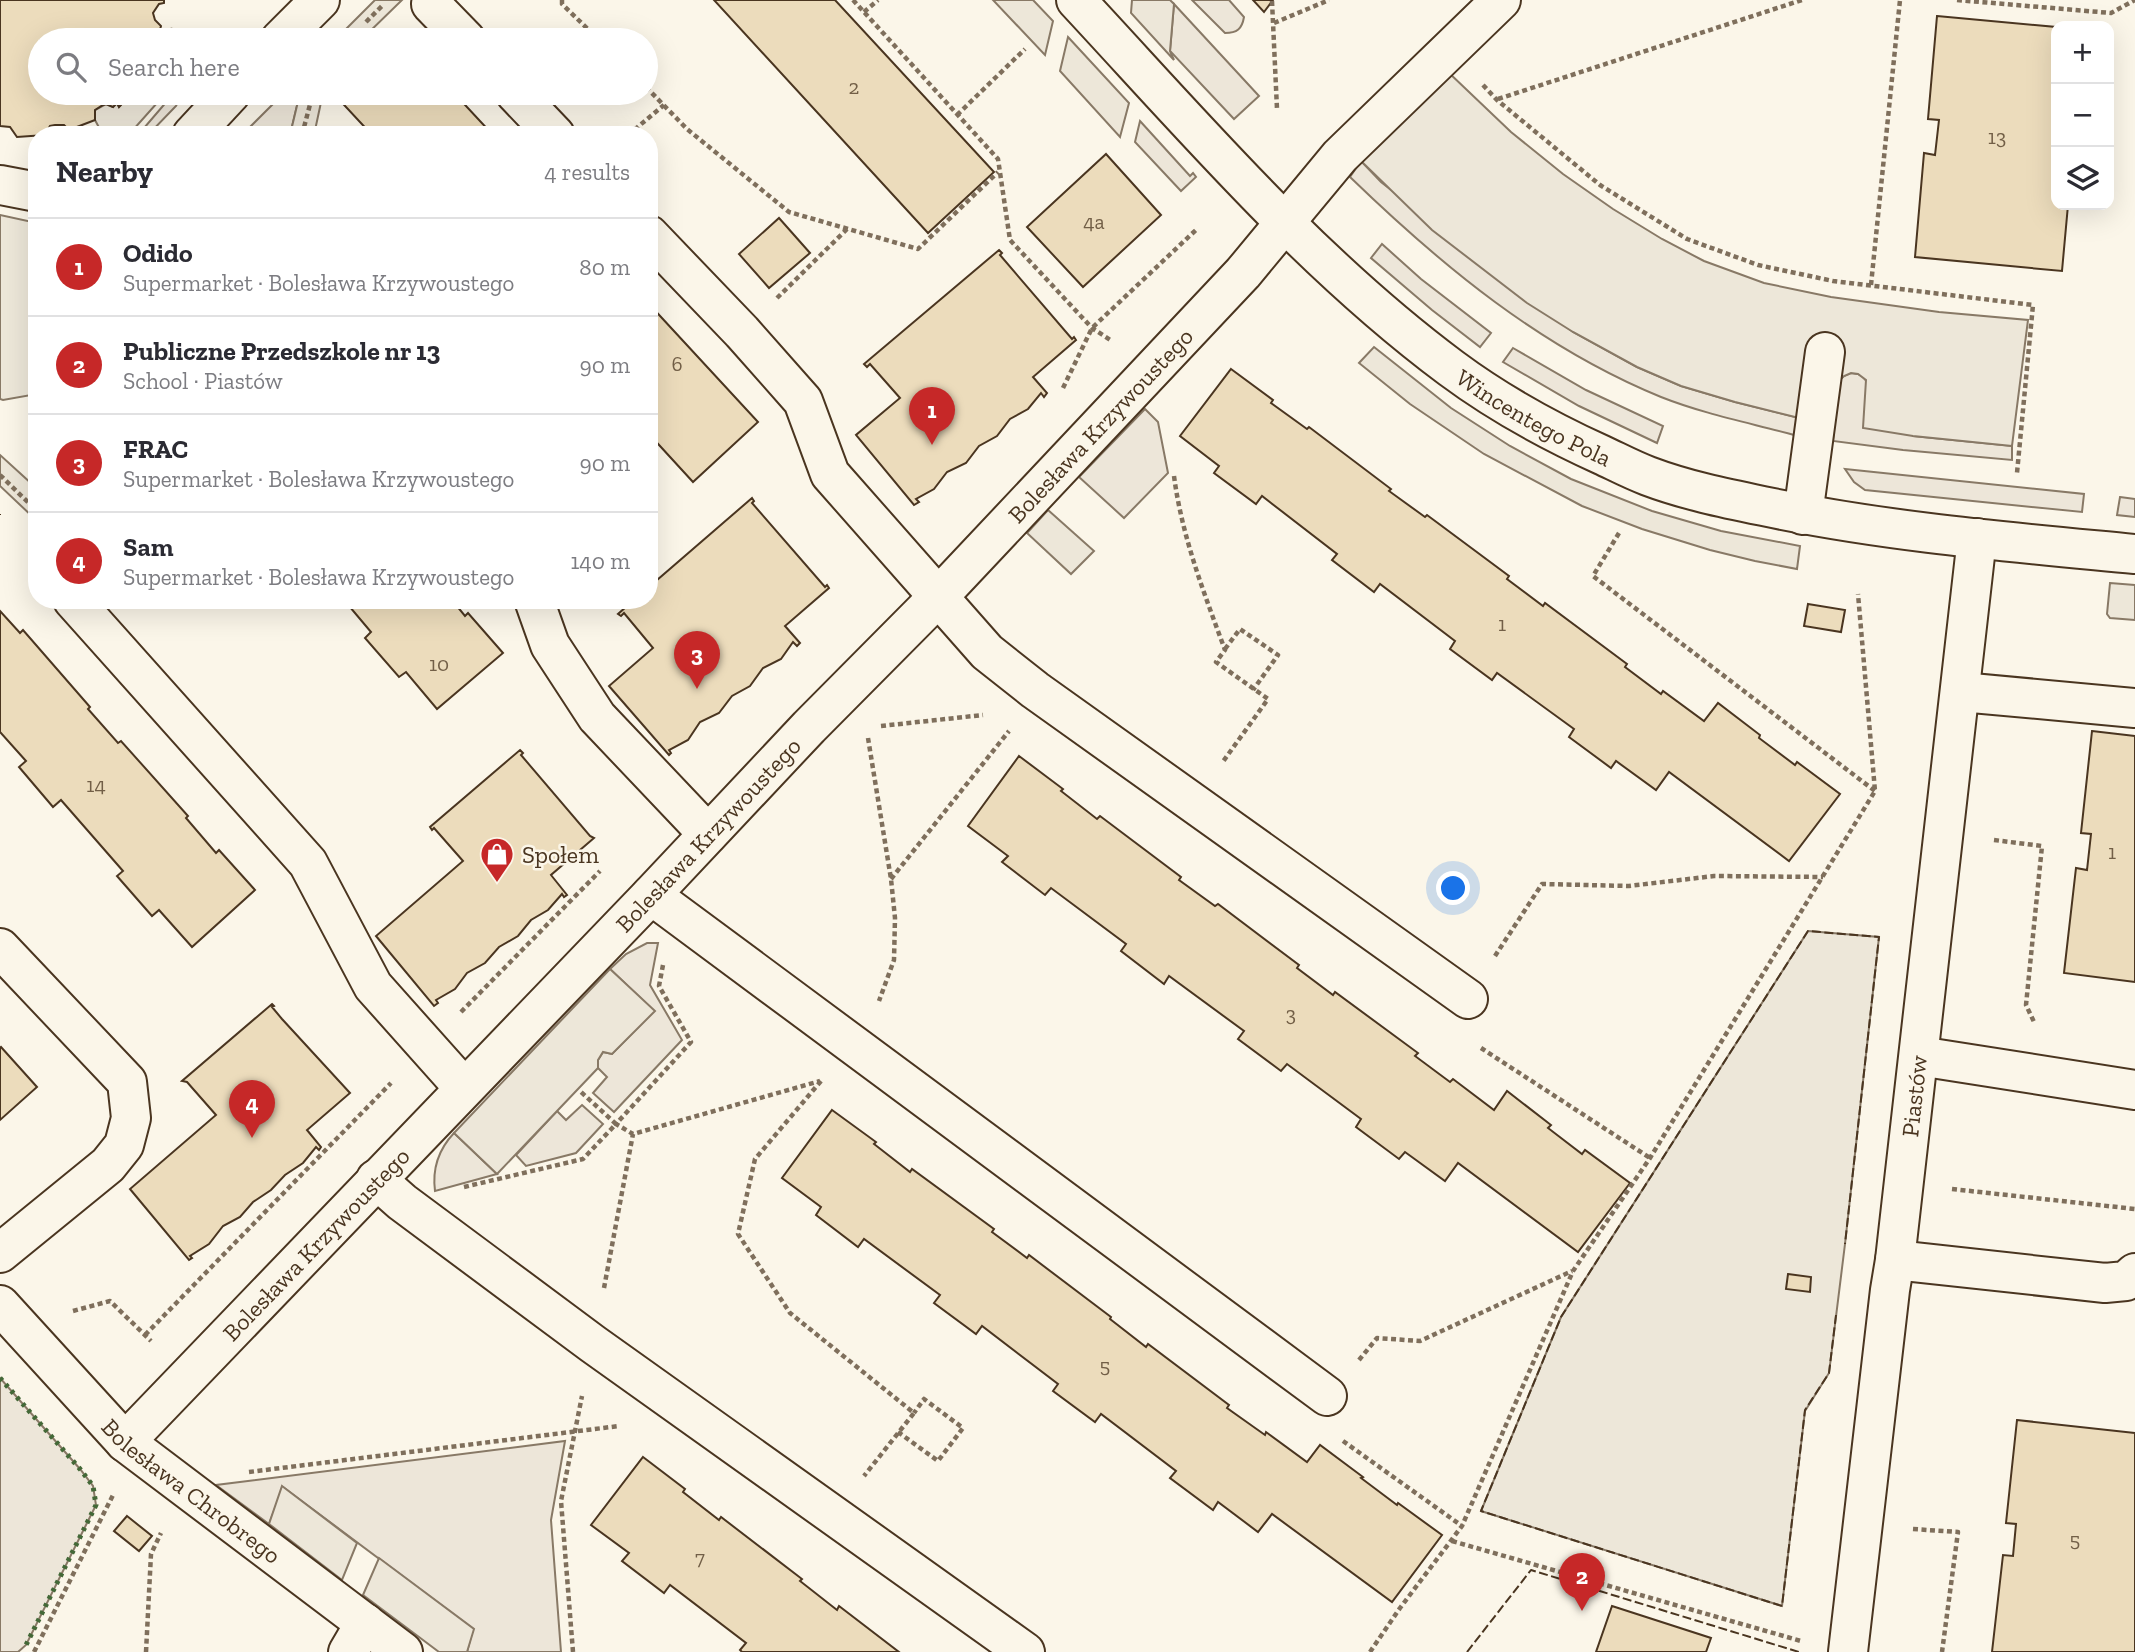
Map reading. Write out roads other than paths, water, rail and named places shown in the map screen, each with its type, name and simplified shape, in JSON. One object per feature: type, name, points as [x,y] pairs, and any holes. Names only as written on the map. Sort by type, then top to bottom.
[{"type":"street","points":[[292,28],[320,0]]},
{"type":"street","name":"Wincentego Pola","points":[[1076,0],[1285,222],[1343,279],[1451,368],[1558,435],[1646,475],[1690,490],[1803,514],[1889,529],[2135,554]]},
{"type":"street","points":[[431,4],[454,28]]},
{"type":"street","name":"Bolesława Krzywoustego","points":[[125,1442],[187,1376],[389,1190],[464,1087],[939,596],[1250,265],[1340,156],[1480,7]]},
{"type":"street","points":[[200,126],[220,105]]},
{"type":"street","points":[[526,105],[546,126]]},
{"type":"street","points":[[0,185],[28,190]]},
{"type":"street","points":[[658,244],[742,332],[803,401],[830,474],[987,652],[1035,690],[1468,999]]},
{"type":"street","points":[[1803,514],[1825,352]]},
{"type":"street","name":"Piastów","points":[[1848,1652],[1977,538]]},
{"type":"street","points":[[81,609],[308,863],[373,986],[464,1087]]},
{"type":"street","points":[[537,609],[550,645],[597,717],[708,834]]},
{"type":"street","points":[[1961,692],[2135,708]]},
{"type":"street","points":[[651,895],[1328,1396]]},
{"type":"street","points":[[0,948],[127,1082],[131,1118],[124,1145],[108,1165],[0,1253]]},
{"type":"street","points":[[1919,1056],[2135,1090]]},
{"type":"street","points":[[389,1190],[593,1344],[1026,1652]]},
{"type":"street","points":[[1895,1260],[2105,1283],[2126,1281],[2135,1273]]},
{"type":"street","name":"Bolesława Chrobrego","points":[[9,1315],[125,1442],[184,1486],[357,1638],[403,1652]]},
{"type":"place","name":"Odido","points":[[932,445]]},
{"type":"place","name":"FRAC","points":[[697,689]]},
{"type":"place","name":"Społem","points":[[497,884]]},
{"type":"place","name":"Sam","points":[[252,1138]]},
{"type":"place","name":"Publiczne Przedszkole nr 13","points":[[1582,1611]]}]
